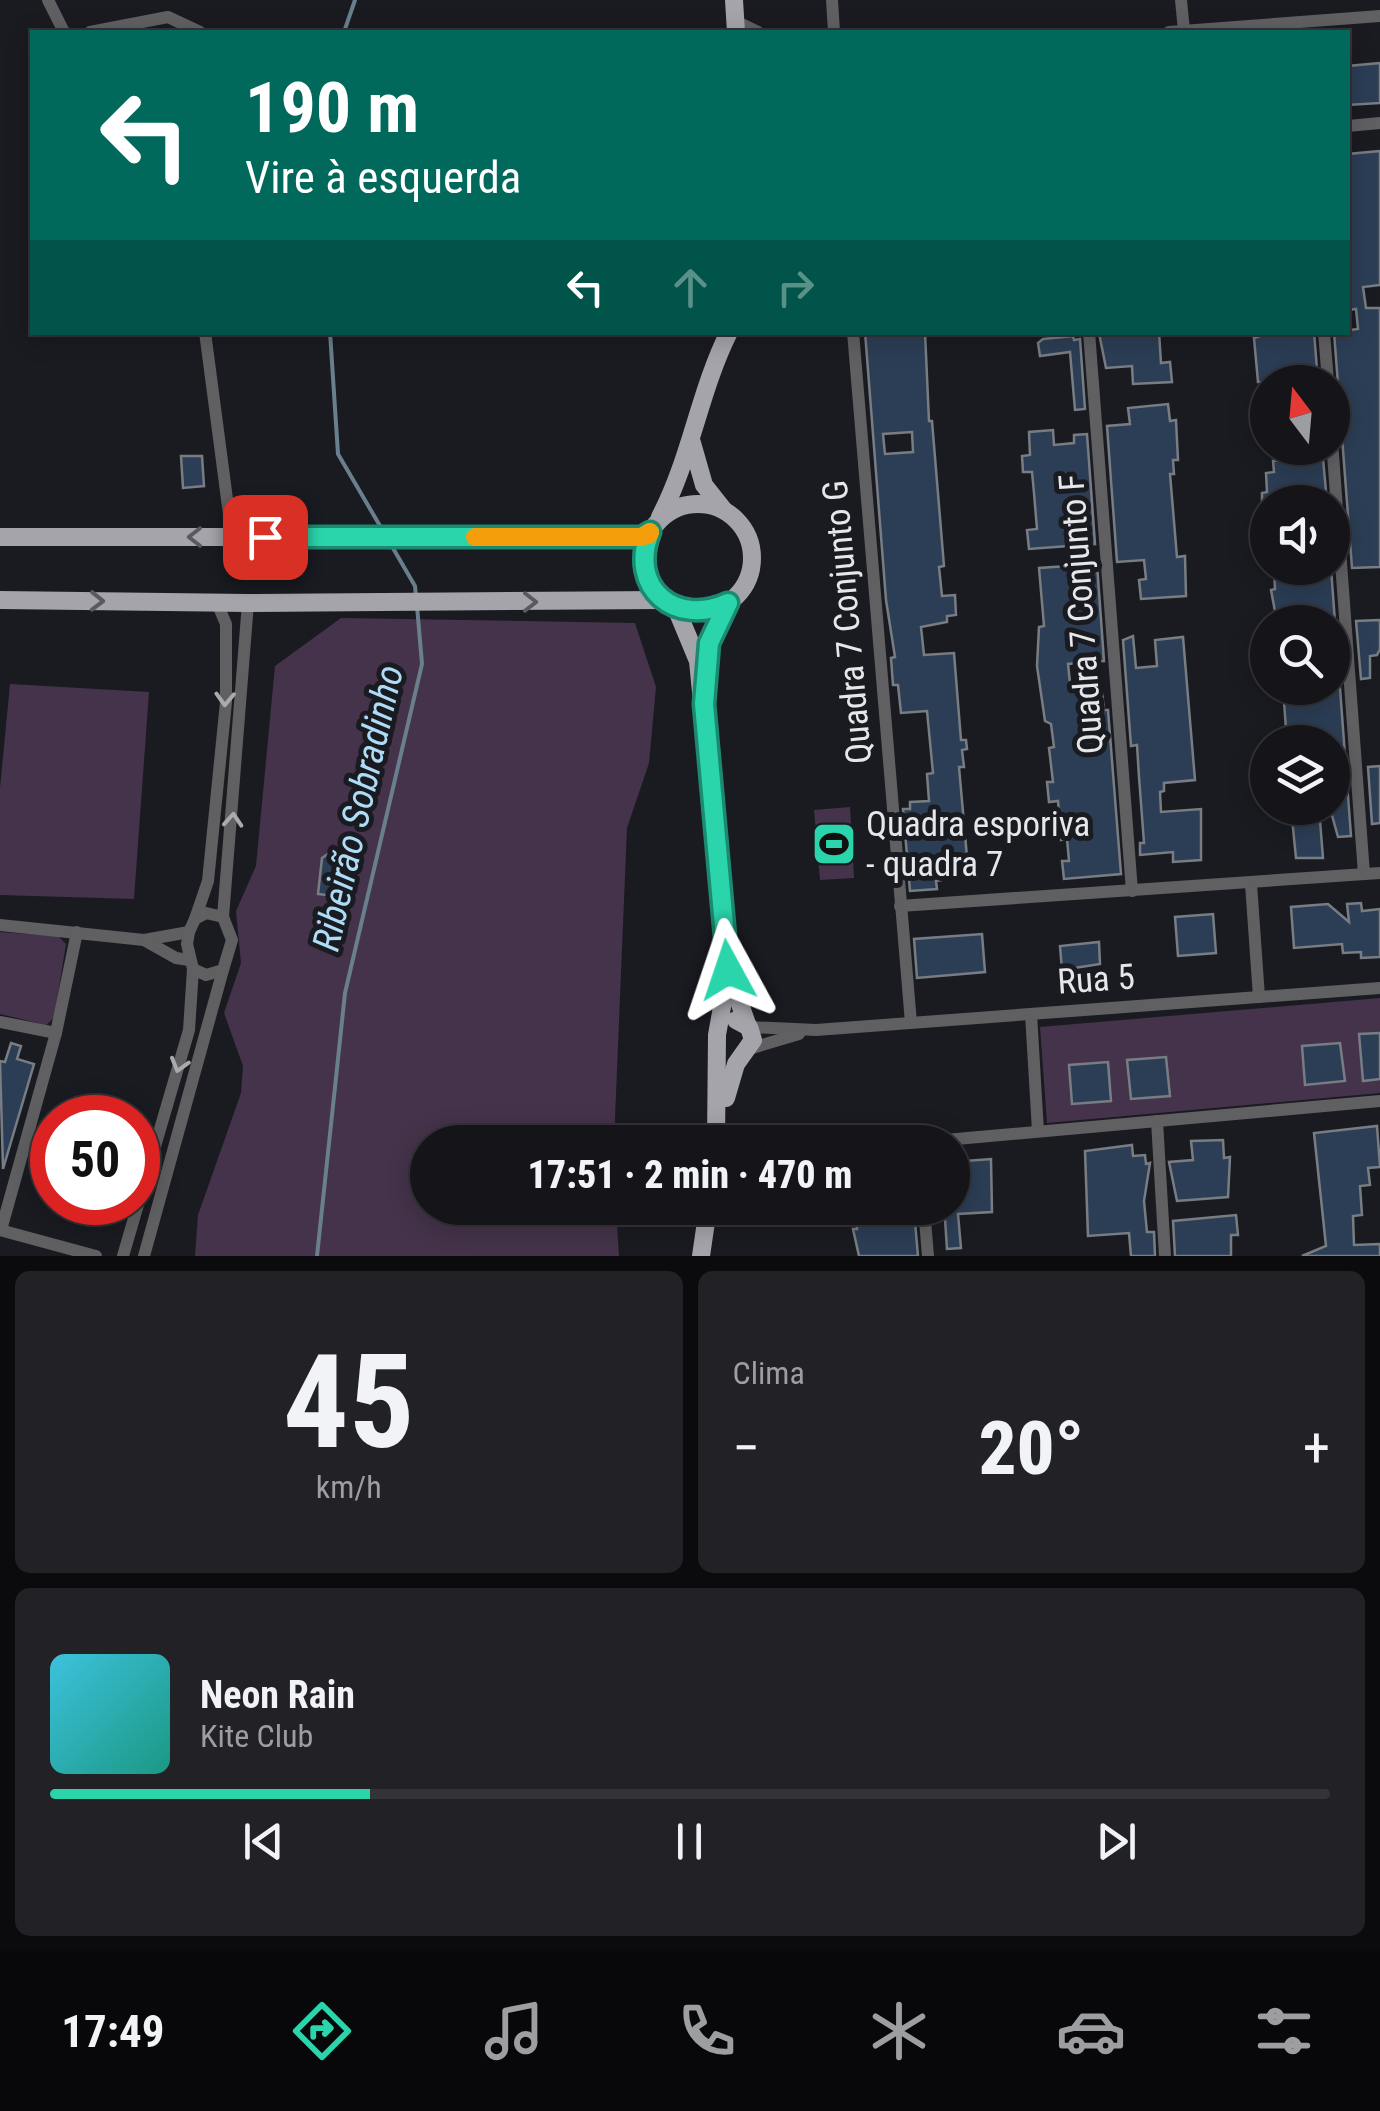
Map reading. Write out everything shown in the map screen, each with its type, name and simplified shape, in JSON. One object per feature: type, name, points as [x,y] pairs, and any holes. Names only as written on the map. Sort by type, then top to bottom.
[{"type":"main road","points":[[734,0],[736,27]]},
{"type":"main road","points":[[718,1125],[720,1038],[728,970],[704,704],[692,642],[669,604],[653,588],[644,560],[654,527],[677,482],[728,335]]},
{"type":"main road","points":[[691,438],[704,485],[725,511],[740,522],[753,556],[742,591],[728,603],[709,643],[704,704]]},
{"type":"main road","points":[[0,537],[642,537],[672,510],[690,504],[725,511]]},
{"type":"main road","points":[[0,600],[669,604],[694,612],[728,603]]},
{"type":"main road","points":[[718,1122],[736,1064],[753,1040],[728,970]]},
{"type":"main road","points":[[720,1038],[735,1020],[748,1026]]},
{"type":"main road","points":[[720,1038],[735,1056],[747,1050]]},
{"type":"main road","points":[[701,1256],[706,1225]]},
{"type":"street","points":[[48,0],[63,30]]},
{"type":"street","points":[[832,0],[834,30]]},
{"type":"street","points":[[1182,0],[1184,30]]},
{"type":"street","points":[[1197,30],[1380,16]]},
{"type":"street","points":[[100,30],[168,17],[196,30]]},
{"type":"street","points":[[1350,126],[1380,123]]},
{"type":"street","points":[[206,335],[232,537]]},
{"type":"street","name":"Quadra 7 Conjunto G","points":[[853,335],[910,1023]]},
{"type":"street","name":"Quadra 7 Conjunto F","points":[[1089,335],[1132,892]]},
{"type":"street","points":[[1324,335],[1327,365]]},
{"type":"street","points":[[1334,465],[1364,874]]},
{"type":"street","points":[[123,1256],[189,1030],[192,925],[208,882],[226,702],[226,624],[217,603]]},
{"type":"street","points":[[144,1256],[232,940],[223,916],[248,603]]},
{"type":"street","points":[[900,906],[1380,873]]},
{"type":"street","points":[[1251,884],[1259,997]]},
{"type":"street","points":[[144,940],[192,925],[206,913],[223,916]]},
{"type":"street","points":[[0,925],[144,940],[206,974],[223,970]]},
{"type":"street","points":[[77,932],[56,1033],[1,1230],[96,1256]]},
{"type":"street","name":"Rua 5","points":[[748,1026],[816,1030],[1380,988]]},
{"type":"street","points":[[1031,1014],[1038,1131]]},
{"type":"street","points":[[0,1022],[56,1033]]},
{"type":"street","name":"Rua 5","points":[[747,1050],[816,1030]]},
{"type":"street","points":[[970,1137],[1380,1102]]},
{"type":"street","points":[[1157,1121],[1165,1256]]},
{"type":"street","points":[[925,1225],[928,1256]]},
{"type":"shaded area","points":[[341,618],[635,623],[656,687],[649,763],[627,828],[615,1125],[410,1125],[410,1225],[617,1225],[619,1256],[195,1256],[198,1215],[241,1093],[243,1066],[224,1013],[241,963],[236,911],[256,866],[275,666]]},
{"type":"shaded area","points":[[10,684],[149,692],[134,899],[0,895],[0,788]]},
{"type":"shaded area","name":"Quadra esporiva - quadra 7","points":[[850,807],[854,878],[820,880],[814,810]]},
{"type":"shaded area","points":[[0,932],[58,936],[66,944],[54,1018],[46,1025],[0,1014]]},
{"type":"shaded area","points":[[1380,998],[1380,1093],[1047,1123],[1040,1027]]},
{"type":"building","points":[[1380,63],[1380,103],[1350,105],[1350,66]]},
{"type":"building","points":[[1380,151],[1380,285],[1363,287],[1366,308],[1380,308],[1380,567],[1352,568],[1350,485],[1346,485],[1344,465],[1350,465],[1350,365],[1337,365],[1334,335],[1350,335],[1350,330],[1358,329],[1356,309],[1350,310],[1350,154]]},
{"type":"building","points":[[865,335],[925,335],[929,421],[944,566],[939,567],[942,596],[955,595],[956,615],[947,616],[947,622],[921,627],[924,655],[954,653],[961,740],[966,740],[967,749],[962,750],[964,767],[959,767],[967,857],[976,856],[977,868],[967,868],[968,875],[936,881],[937,889],[910,891],[903,809],[910,809],[910,802],[929,801],[927,774],[933,773],[927,711],[901,713],[898,685],[893,685],[891,658],[895,657],[886,600]],"holes":[[[912,432],[913,452],[885,454],[883,434]]]},
{"type":"building","points":[[1099,335],[1159,335],[1161,363],[1170,362],[1172,382],[1133,384],[1132,366],[1106,368]]},
{"type":"building","points":[[1314,335],[1317,365],[1256,365],[1254,338]]},
{"type":"building","points":[[1073,336],[1074,340],[1080,339],[1085,409],[1075,410],[1070,352],[1040,356],[1038,343]]},
{"type":"building","points":[[1168,404],[1170,421],[1176,420],[1178,460],[1173,460],[1174,474],[1170,474],[1177,557],[1185,556],[1186,596],[1141,599],[1139,580],[1146,579],[1144,560],[1117,562],[1107,426],[1130,424],[1128,408]]},
{"type":"building","points":[[1053,430],[1054,445],[1074,443],[1074,435],[1087,434],[1095,544],[1029,549],[1027,530],[1037,529],[1032,472],[1023,472],[1022,456],[1030,455],[1029,432]]},
{"type":"building","points":[[181,456],[202,456],[204,486],[183,488]]},
{"type":"building","points":[[1273,465],[1324,465],[1325,485],[1267,485],[1266,473],[1274,472]]},
{"type":"building","points":[[1097,564],[1104,661],[1068,664],[1070,683],[1101,684],[1104,710],[1108,710],[1121,874],[1064,879],[1062,861],[1069,861],[1067,839],[1061,840],[1058,801],[1049,802],[1047,782],[1053,782],[1049,748],[1054,747],[1051,724],[1045,721],[1037,666],[1039,627],[1044,626],[1039,568]]},
{"type":"building","points":[[1275,585],[1332,585],[1334,605],[1274,605],[1271,590]]},
{"type":"building","points":[[1380,620],[1380,649],[1377,655],[1370,656],[1370,678],[1361,679],[1356,621]]},
{"type":"building","points":[[1133,636],[1136,668],[1157,666],[1155,640],[1183,637],[1195,780],[1164,783],[1164,791],[1160,792],[1161,812],[1201,809],[1201,860],[1173,862],[1173,852],[1140,855],[1140,843],[1144,843],[1137,745],[1131,746],[1123,640]]},
{"type":"building","points":[[1284,705],[1341,705],[1343,725],[1286,725]]},
{"type":"building","points":[[1380,766],[1380,823],[1372,824],[1368,767]]},
{"type":"building","points":[[1350,823],[1351,836],[1338,837],[1335,825]]},
{"type":"building","points":[[1293,825],[1320,825],[1323,858],[1296,858]]},
{"type":"building","points":[[334,850],[359,853],[357,874],[337,872],[335,896],[318,894],[322,858]]},
{"type":"building","points":[[1361,903],[1362,911],[1380,909],[1380,957],[1361,958],[1361,952],[1343,953],[1342,944],[1294,948],[1291,907],[1328,904],[1349,922],[1347,904]]},
{"type":"building","points":[[1213,914],[1216,953],[1178,956],[1175,917]]},
{"type":"building","points":[[982,934],[985,972],[917,978],[914,939]]},
{"type":"building","points":[[1099,942],[1100,964],[1062,970],[1060,946]]},
{"type":"building","points":[[1380,1033],[1380,1079],[1363,1081],[1359,1034]]},
{"type":"building","points":[[11,1043],[21,1046],[17,1059],[34,1064],[3,1169],[0,1061],[5,1062]]},
{"type":"building","points":[[1340,1043],[1345,1081],[1305,1085],[1302,1046]]},
{"type":"building","points":[[1166,1057],[1170,1096],[1131,1099],[1127,1060]]},
{"type":"building","points":[[1108,1062],[1111,1101],[1072,1104],[1069,1065]]},
{"type":"building","points":[[1377,1126],[1380,1167],[1368,1168],[1370,1185],[1360,1186],[1362,1215],[1353,1216],[1354,1245],[1380,1244],[1380,1256],[1302,1256],[1326,1246],[1314,1133]]},
{"type":"building","points":[[1223,1140],[1224,1158],[1230,1157],[1228,1197],[1177,1201],[1169,1162],[1193,1160],[1191,1141]]},
{"type":"building","points":[[1132,1145],[1133,1156],[1145,1155],[1146,1164],[1150,1163],[1144,1201],[1147,1232],[1154,1232],[1155,1256],[1131,1256],[1129,1233],[1088,1236],[1085,1151]]},
{"type":"building","points":[[991,1159],[992,1212],[970,1213],[970,1161]]},
{"type":"building","points":[[1236,1215],[1238,1235],[1231,1235],[1231,1256],[1175,1256],[1173,1221]]},
{"type":"building","points":[[857,1225],[915,1225],[918,1256],[859,1256],[853,1229]]},
{"type":"building","points":[[945,1225],[959,1225],[961,1248],[947,1249]]},
{"type":"waterway","name":"Ribeirão Sobradinho","points":[[345,30],[355,0]]},
{"type":"waterway","name":"Ribeirão Sobradinho","points":[[330,335],[338,454],[383,531]]},
{"type":"waterway","name":"Ribeirão Sobradinho","points":[[390,543],[415,586],[416,597]]},
{"type":"waterway","name":"Ribeirão Sobradinho","points":[[317,1256],[345,993],[422,664],[417,606]]},
{"type":"slow traffic","points":[[475,537],[642,537],[650,532],[649,535]]},
{"type":"place","name":"Quadra esporiva - quadra 7","points":[[834,844]]},
{"type":"route","points":[[265,537],[642,537],[650,532],[645,546],[646,575],[663,600],[694,612],[712,611],[728,603],[709,643],[704,704],[728,970]]}]
